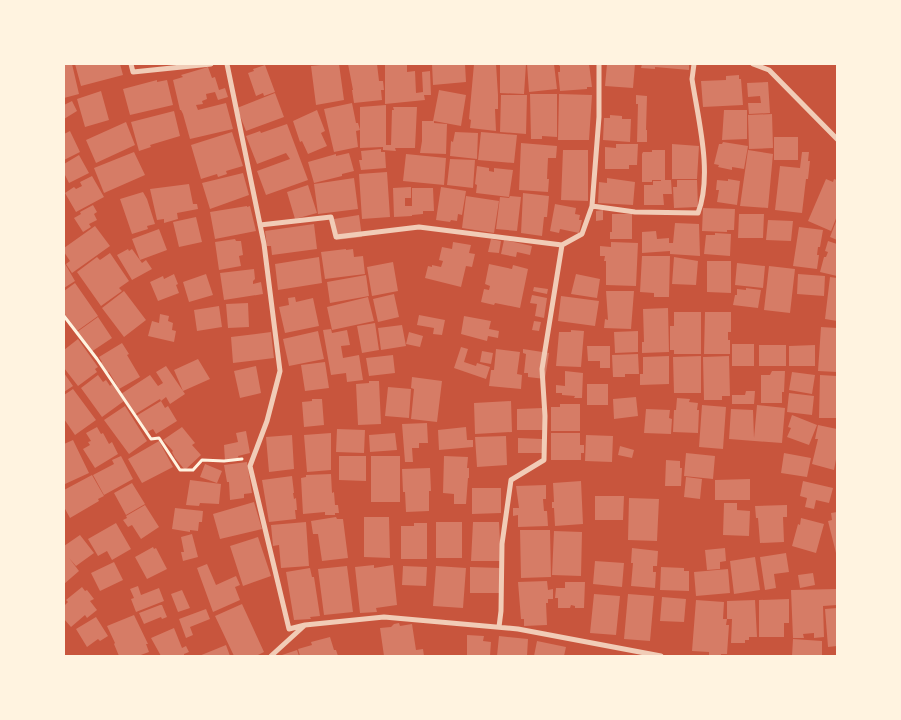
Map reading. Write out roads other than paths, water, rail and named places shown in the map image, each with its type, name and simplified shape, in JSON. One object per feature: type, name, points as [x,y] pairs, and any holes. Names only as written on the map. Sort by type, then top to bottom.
[{"type":"street","points":[[131,64],[133,72],[211,64]]},
{"type":"street","points":[[227,64],[260,224],[280,371],[266,422],[250,466],[289,629],[305,624],[384,617],[518,629],[661,656]]},
{"type":"street","points":[[260,224],[331,216],[336,236],[419,227],[562,245],[582,234],[592,206],[599,117],[599,64]]},
{"type":"street","points":[[592,206],[635,212],[698,213],[703,202],[705,170],[692,79],[694,64]]},
{"type":"street","points":[[753,64],[769,70],[837,139]]},
{"type":"street","points":[[499,627],[502,544],[511,480],[544,460],[545,416],[542,369],[562,245]]},
{"type":"street","points":[[271,656],[305,624]]}]
